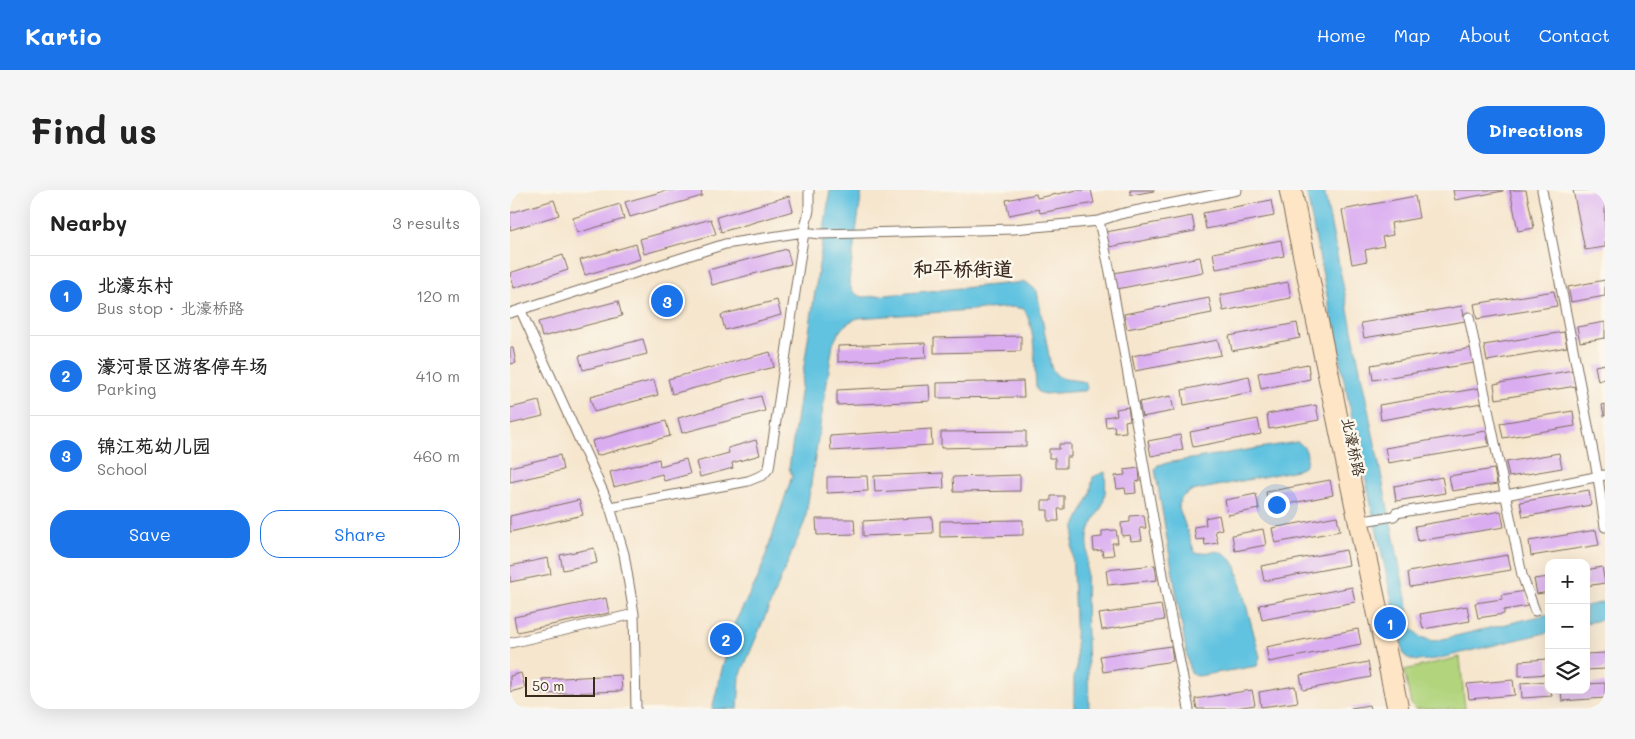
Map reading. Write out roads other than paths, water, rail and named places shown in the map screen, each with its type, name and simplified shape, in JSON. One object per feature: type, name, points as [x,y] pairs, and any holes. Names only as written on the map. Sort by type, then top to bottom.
[{"type":"main road","name":"北濠桥路","points":[[1285,190],[1393,709]]},
{"type":"main road","name":"北濠桥路","points":[[1296,190],[1367,520],[1403,709]]},
{"type":"street","points":[[610,507],[748,481],[763,475],[769,468],[804,232],[809,210],[809,190]]},
{"type":"street","points":[[510,313],[725,244],[804,232],[819,234],[1014,229],[1098,221],[1120,214],[1237,190]]},
{"type":"street","points":[[1542,190],[1601,476],[1605,527]]},
{"type":"street","points":[[1098,221],[1110,272],[1166,592],[1189,709]]},
{"type":"street","points":[[520,311],[610,507],[624,554],[634,614],[636,709]]},
{"type":"street","points":[[1469,318],[1522,575],[1535,610]]},
{"type":"street","points":[[1367,520],[1394,516],[1396,513],[1506,495],[1601,476]]},
{"type":"street","points":[[510,643],[634,614]]},
{"type":"water","points":[[830,190],[862,190],[849,281],[855,294],[864,297],[1026,282],[1037,291],[1051,367],[1061,378],[1085,382],[1087,388],[1085,391],[1044,394],[1038,392],[1033,336],[1024,309],[1013,307],[858,318],[845,325],[833,344],[805,521],[740,676],[738,709],[712,709],[733,626],[759,576],[792,476],[789,468]]},
{"type":"water","points":[[1306,190],[1324,190],[1412,628],[1420,637],[1434,641],[1545,615],[1545,633],[1436,659],[1411,660],[1404,655],[1343,376]]},
{"type":"water","points":[[1297,442],[1301,444],[1306,453],[1307,460],[1304,467],[1192,491],[1181,499],[1179,508],[1195,553],[1223,553],[1232,560],[1236,567],[1260,657],[1257,666],[1198,676],[1192,674],[1189,668],[1155,469],[1158,465],[1172,462]]},
{"type":"water","points":[[1105,472],[1102,506],[1088,537],[1086,601],[1089,709],[1074,709],[1074,675],[1077,669],[1072,547],[1075,526],[1090,495],[1093,477]]},
{"type":"water","points":[[1605,602],[1605,619],[1590,622],[1590,605]]},
{"type":"place","name":"锦江苑幼儿园","points":[[667,301]]},
{"type":"place","name":"北濠东村","points":[[1390,623]]},
{"type":"place","name":"濠河景区游客停车场","points":[[726,639]]},
{"type":"district","name":"和平桥街道","points":[[963,269]]}]
